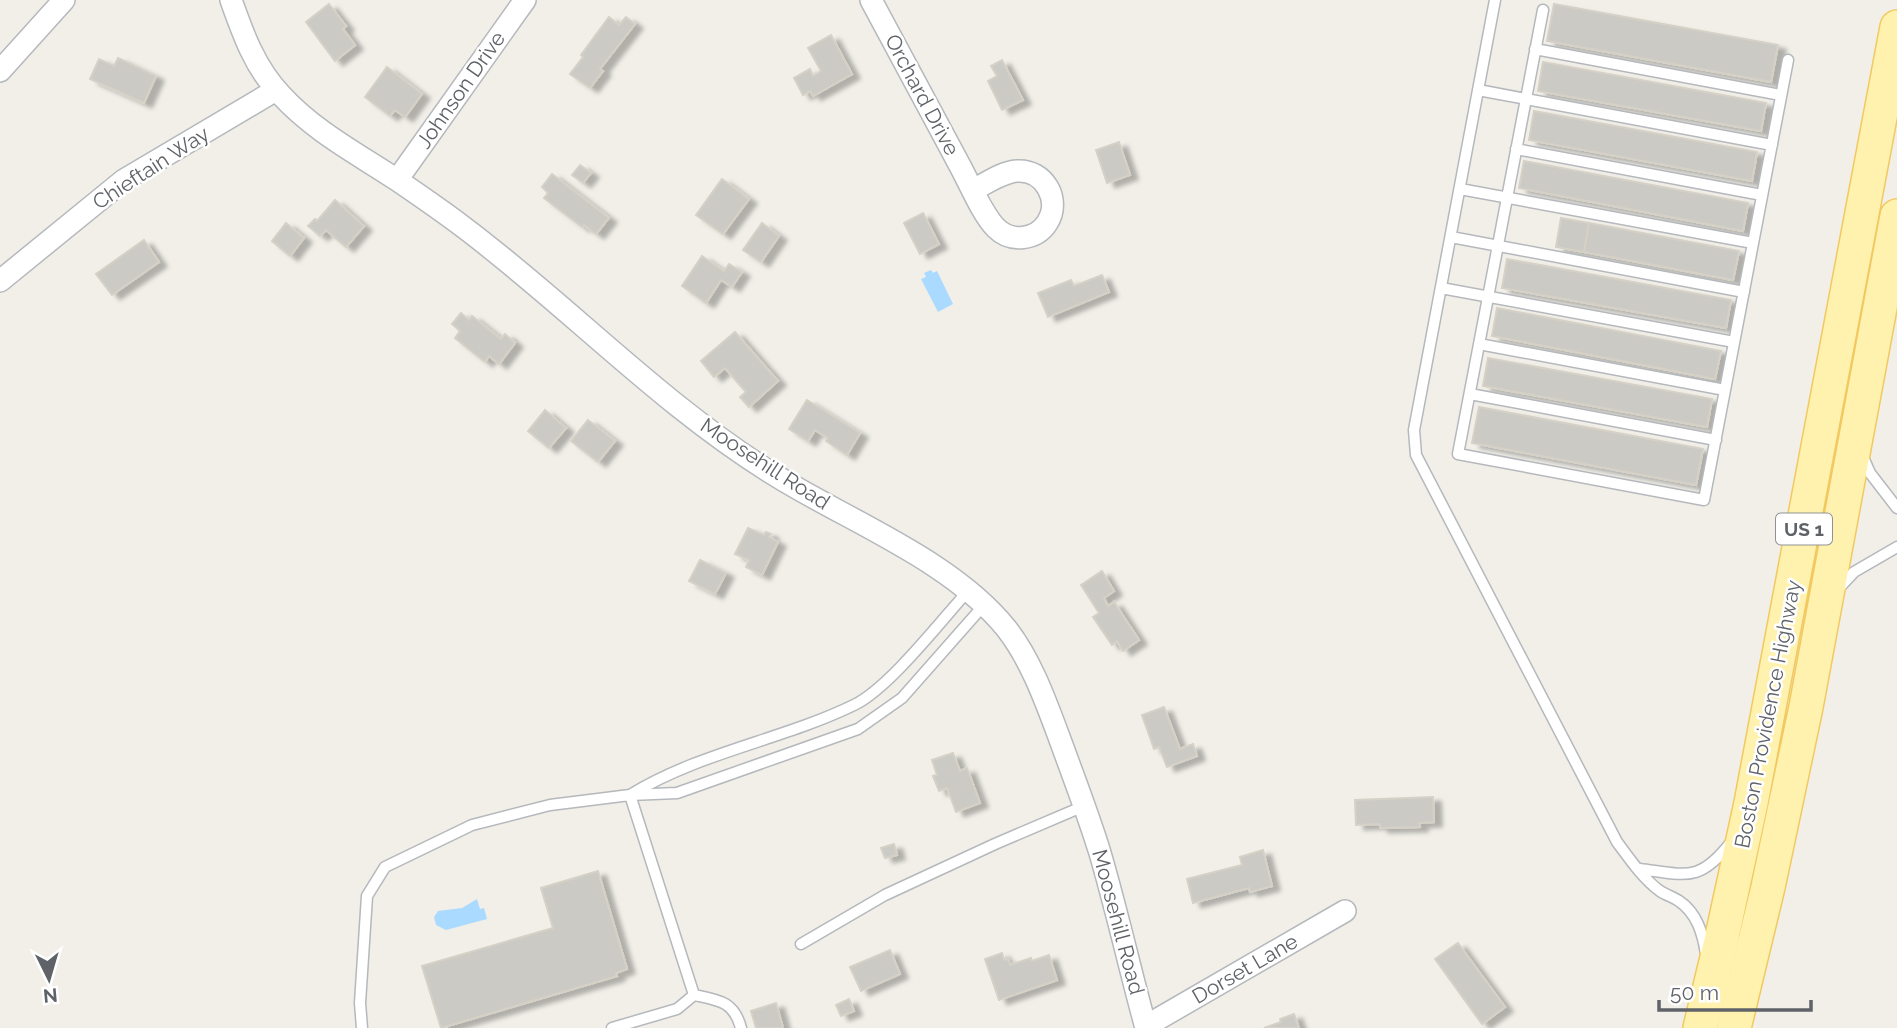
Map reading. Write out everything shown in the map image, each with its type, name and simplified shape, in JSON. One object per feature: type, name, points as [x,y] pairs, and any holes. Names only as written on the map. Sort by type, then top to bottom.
[{"type":"main road","name":"Boston Providence Highway","points":[[1699,1028],[1751,803],[1897,27]]},
{"type":"main road","name":"Boston Providence Highway","points":[[1734,1028],[1771,874],[1855,440],[1889,298],[1897,216]]},
{"type":"street","points":[[0,71],[64,0]]},
{"type":"street","name":"Moosehill Road","points":[[231,0],[252,53],[276,90],[321,131],[397,180],[480,240],[682,408],[731,445],[778,478],[937,569],[968,591],[1008,631],[1028,664],[1048,709],[1084,806],[1107,875],[1146,1027]]},
{"type":"street","name":"Johnson Drive","points":[[397,180],[525,0]]},
{"type":"street","name":"Orchard Drive","points":[[871,0],[973,190]]},
{"type":"street","name":"Chieftain Way","points":[[0,281],[124,180],[276,90]]},
{"type":"street","name":"Dorset Lane","points":[[1146,1027],[1345,911]]},
{"type":"lane","points":[[1495,0],[1414,430],[1416,455],[1617,842],[1659,891],[1681,902],[1697,920],[1706,950],[1709,991]]},
{"type":"lane","points":[[1542,10],[1458,454],[1704,500],[1788,60]]},
{"type":"lane","points":[[1535,49],[1781,95]]},
{"type":"lane","points":[[1478,90],[1772,145]]},
{"type":"lane","points":[[1516,149],[1762,195]]},
{"type":"lane","points":[[1460,189],[1753,243]]},
{"type":"lane","points":[[1451,237],[1744,292]]},
{"type":"lane","points":[[1441,288],[1734,342]]},
{"type":"lane","points":[[1479,344],[1725,390]]},
{"type":"lane","points":[[1470,394],[1716,440]]},
{"type":"lane","points":[[1855,440],[1870,473],[1897,508]]},
{"type":"lane","points":[[1825,602],[1854,572],[1897,547]]},
{"type":"lane","points":[[630,795],[674,771],[857,704],[889,678],[968,591]]},
{"type":"lane","points":[[362,1028],[360,1003],[367,896],[385,867],[471,825],[550,805],[630,795],[677,793],[858,729],[902,698],[984,605]]},
{"type":"lane","points":[[630,795],[694,995]]},
{"type":"lane","points":[[1640,869],[1681,875],[1700,872],[1724,851],[1751,803]]},
{"type":"lane","points":[[801,944],[885,895],[1084,806]]},
{"type":"lane","points":[[611,1028],[677,1009],[694,995]]},
{"type":"lane","points":[[694,995],[721,1001],[737,1013],[741,1028]]},
{"type":"water","points":[[931,270],[933,273],[937,271],[953,304],[938,312],[921,279],[926,277],[924,273]]},
{"type":"water","points":[[477,899],[480,909],[484,908],[487,919],[446,930],[436,925],[434,917],[438,911],[462,908]]},
{"type":"building","points":[[329,4],[346,26],[343,29],[355,45],[335,61],[306,22]]},
{"type":"building","points":[[1554,4],[1778,45],[1771,82],[1547,41]]},
{"type":"building","points":[[609,17],[619,25],[626,17],[635,24],[600,69],[603,71],[590,88],[570,74]]},
{"type":"building","points":[[831,35],[852,74],[813,96],[810,91],[803,95],[794,78],[810,69],[813,76],[821,71],[808,48]]},
{"type":"building","points":[[118,58],[156,76],[144,103],[90,79],[99,59],[114,66]]},
{"type":"building","points":[[1002,60],[1023,100],[1002,110],[988,81],[997,76],[991,66]]},
{"type":"building","points":[[1543,62],[1766,103],[1761,131],[1538,91]]},
{"type":"building","points":[[387,67],[422,94],[405,117],[395,110],[390,116],[365,97]]},
{"type":"building","points":[[1534,111],[1757,152],[1752,181],[1529,140]]},
{"type":"building","points":[[1119,142],[1130,175],[1107,183],[1096,150]]},
{"type":"building","points":[[1524,161],[1748,203],[1743,231],[1519,188]]},
{"type":"building","points":[[580,165],[591,173],[583,183],[572,175]]},
{"type":"building","points":[[552,174],[609,218],[596,234],[584,225],[582,227],[544,198],[548,193],[542,187]]},
{"type":"building","points":[[722,179],[749,199],[723,234],[696,215]]},
{"type":"building","points":[[335,200],[364,226],[346,247],[326,230],[320,236],[308,226],[315,219],[317,221]]},
{"type":"building","points":[[923,213],[939,244],[920,254],[904,223]]},
{"type":"building","points":[[1561,218],[1589,223],[1584,252],[1556,247]]},
{"type":"building","points":[[286,223],[304,238],[290,256],[272,241]]},
{"type":"building","points":[[762,223],[779,236],[761,262],[743,250]]},
{"type":"building","points":[[1589,223],[1739,251],[1733,280],[1584,252]]},
{"type":"building","points":[[144,240],[159,262],[112,295],[96,274]]},
{"type":"building","points":[[702,256],[724,271],[729,264],[742,272],[732,287],[721,280],[706,303],[682,286]]},
{"type":"building","points":[[1507,259],[1731,300],[1726,328],[1502,288]]},
{"type":"building","points":[[1102,275],[1109,292],[1048,317],[1038,293],[1071,280],[1074,286]]},
{"type":"building","points":[[1497,308],[1721,351],[1715,379],[1492,336]]},
{"type":"building","points":[[461,313],[469,320],[472,316],[501,339],[505,334],[515,343],[499,364],[489,356],[485,362],[455,338],[460,331],[452,324]]},
{"type":"building","points":[[735,332],[778,381],[749,407],[740,397],[746,392],[725,368],[714,377],[701,361]]},
{"type":"building","points":[[1488,358],[1712,399],[1707,427],[1483,386]]},
{"type":"building","points":[[807,400],[860,433],[847,455],[815,430],[808,441],[789,429]]},
{"type":"building","points":[[1479,407],[1703,449],[1696,485],[1472,443]]},
{"type":"building","points":[[545,410],[566,428],[549,448],[528,431]]},
{"type":"building","points":[[588,420],[615,441],[598,462],[571,441]]},
{"type":"building","points":[[748,528],[764,535],[766,532],[771,534],[769,537],[778,542],[762,575],[746,567],[749,560],[735,554]]},
{"type":"building","points":[[700,560],[726,573],[715,594],[689,581]]},
{"type":"building","points":[[1102,571],[1114,591],[1104,598],[1108,606],[1114,602],[1139,640],[1123,651],[1117,641],[1112,645],[1093,617],[1099,613],[1081,585]]},
{"type":"building","points":[[1164,707],[1180,749],[1193,744],[1197,756],[1167,767],[1159,747],[1154,749],[1142,715]]},
{"type":"building","points":[[953,753],[960,771],[967,768],[980,803],[956,812],[947,788],[939,791],[933,776],[937,775],[932,760]]},
{"type":"building","points":[[1433,797],[1434,822],[1419,823],[1420,827],[1380,828],[1380,824],[1356,825],[1355,800]]},
{"type":"building","points":[[894,844],[897,855],[885,858],[881,848]]},
{"type":"building","points":[[1263,850],[1272,886],[1250,892],[1249,888],[1193,903],[1187,879],[1242,865],[1240,857]]},
{"type":"building","points":[[598,871],[627,969],[616,973],[617,976],[441,1028],[422,966],[553,928],[541,888]]},
{"type":"building","points":[[1458,943],[1505,1007],[1482,1024],[1435,959]]},
{"type":"building","points":[[890,950],[900,974],[861,991],[850,967]]},
{"type":"building","points":[[1002,953],[1004,960],[1008,959],[1010,965],[1049,955],[1057,980],[999,1000],[985,959]]},
{"type":"building","points":[[849,999],[854,1011],[841,1016],[836,1005]]},
{"type":"building","points":[[776,1003],[783,1028],[756,1028],[751,1011]]},
{"type":"building","points":[[1294,1014],[1299,1028],[1264,1028],[1281,1022],[1280,1019]]}]
